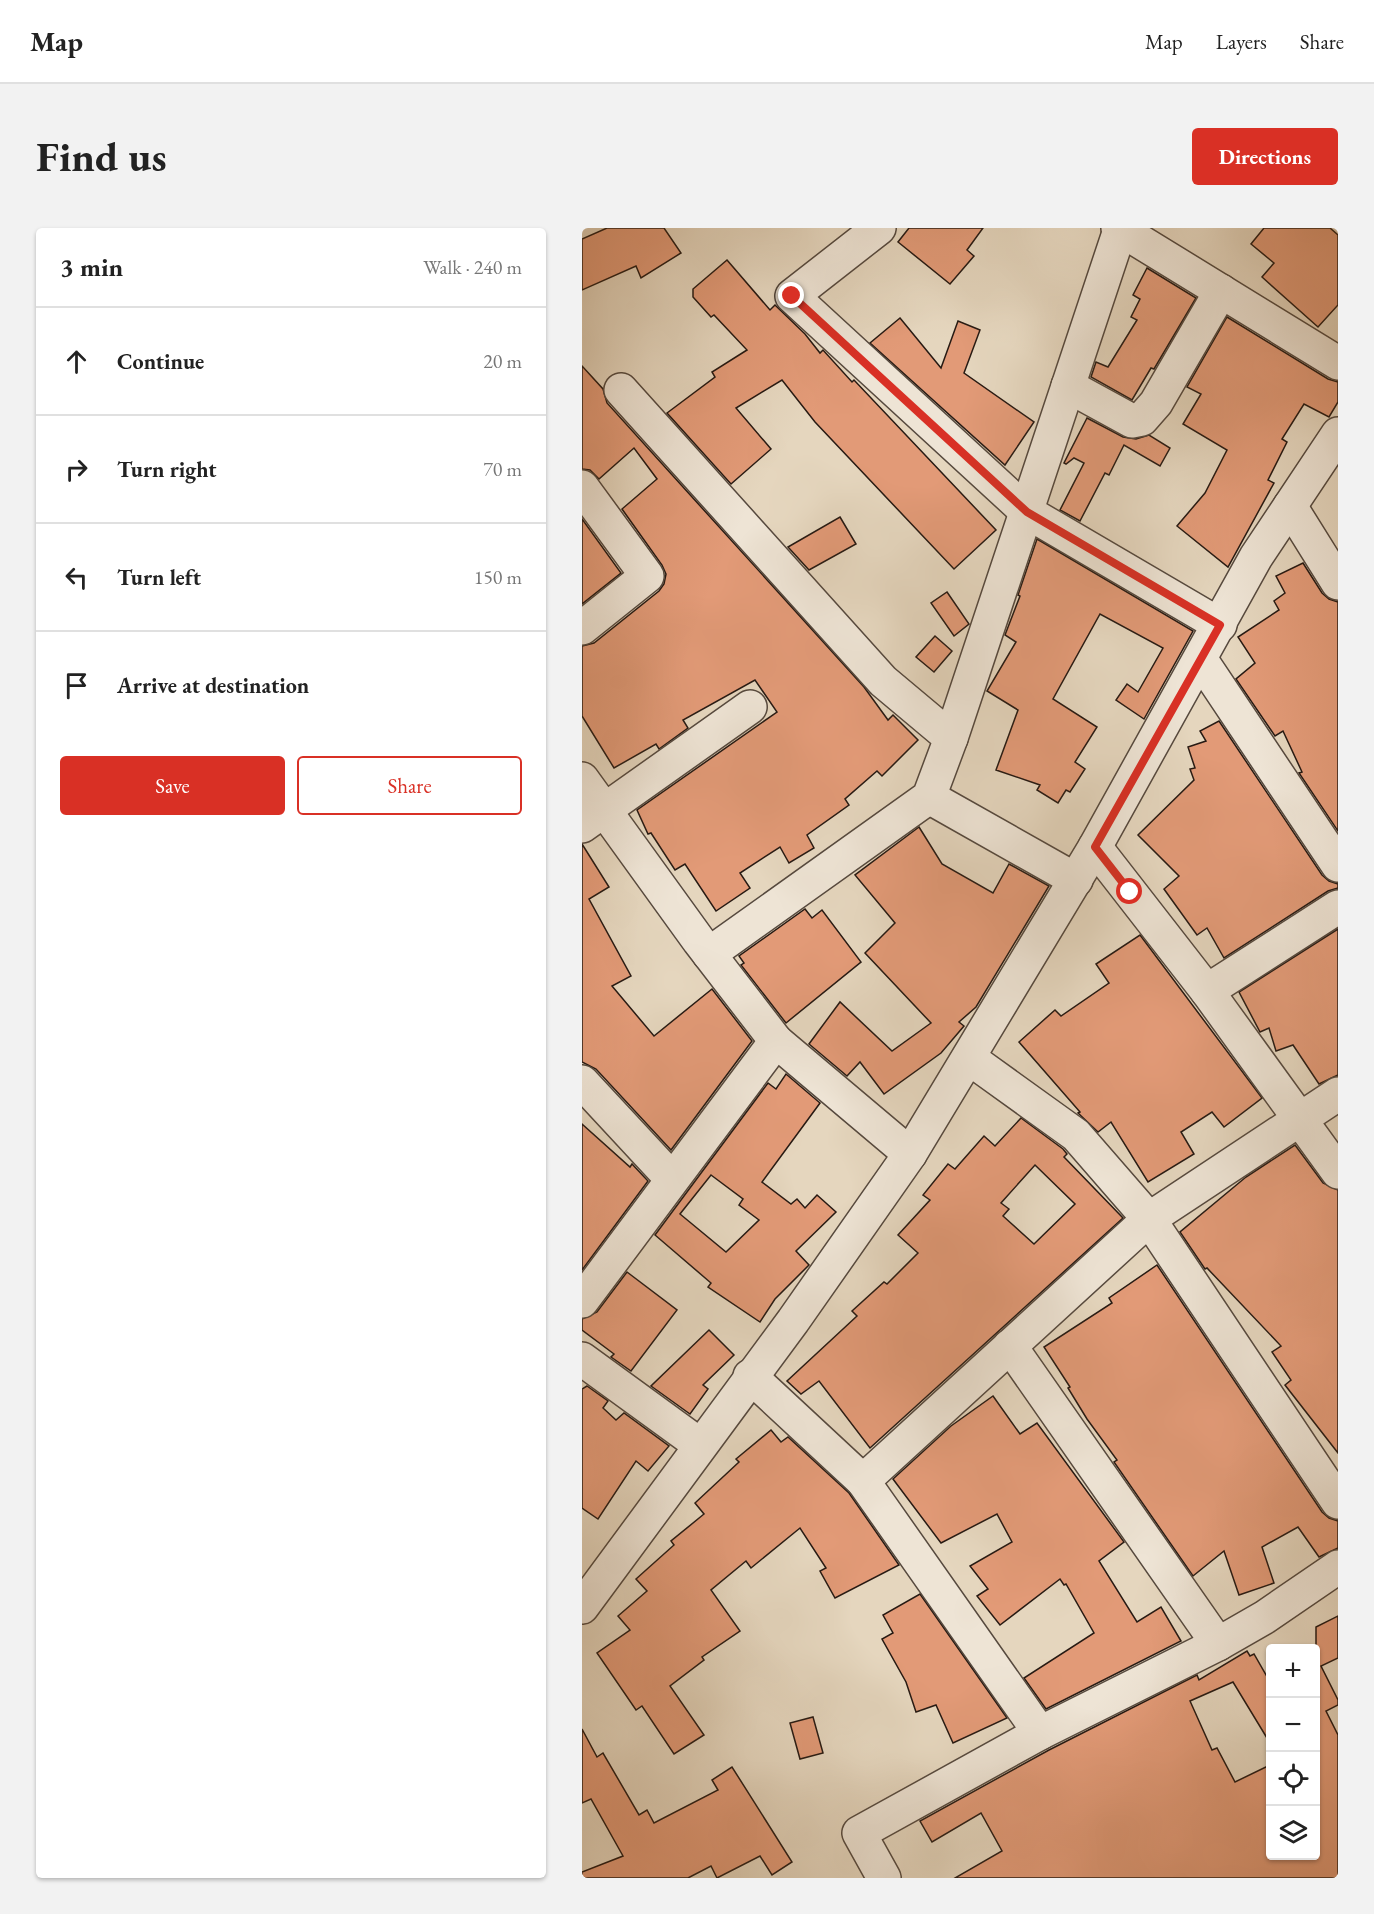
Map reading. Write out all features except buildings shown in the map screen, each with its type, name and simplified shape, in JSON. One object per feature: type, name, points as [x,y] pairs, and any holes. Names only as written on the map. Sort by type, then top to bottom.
[{"type":"street","points":[[879,228],[792,296],[1027,512],[1220,625]]},
{"type":"street","points":[[709,954],[929,797],[1027,512],[1119,229],[1338,363]]},
{"type":"street","points":[[1068,386],[1132,421],[1142,419],[1156,403],[1221,291]]},
{"type":"street","points":[[621,390],[883,681],[951,738]]},
{"type":"street","points":[[582,1607],[750,1376],[793,1321],[910,1154],[1076,880],[1201,660],[1256,557],[1338,434]]},
{"type":"street","points":[[582,487],[647,576],[582,628]]},
{"type":"street","points":[[1290,507],[1338,583]]},
{"type":"street","points":[[1201,660],[1338,865]]},
{"type":"street","points":[[593,818],[750,707]]},
{"type":"street","points":[[582,779],[593,818],[709,954],[776,1041],[910,1154]]},
{"type":"street","points":[[929,797],[1076,880]]},
{"type":"street","points":[[1095,847],[1207,991],[1338,1172]]},
{"type":"street","points":[[1207,991],[1338,907]]},
{"type":"street","points":[[582,1301],[776,1041]]},
{"type":"street","points":[[969,1058],[1076,1135],[1149,1219],[1338,1502]]},
{"type":"street","points":[[582,1082],[672,1179]]},
{"type":"street","points":[[863,1481],[1149,1219],[1338,1094]]},
{"type":"street","points":[[1010,1346],[1218,1644]]},
{"type":"street","points":[[582,1359],[700,1445]]},
{"type":"street","points":[[750,1376],[863,1481],[1040,1733]]},
{"type":"street","points":[[884,1878],[859,1833],[1040,1733],[1218,1644],[1265,1617],[1338,1567]]},
{"type":"route","points":[[792,296],[1027,512],[1220,625],[1095,847],[1130,892]]}]
